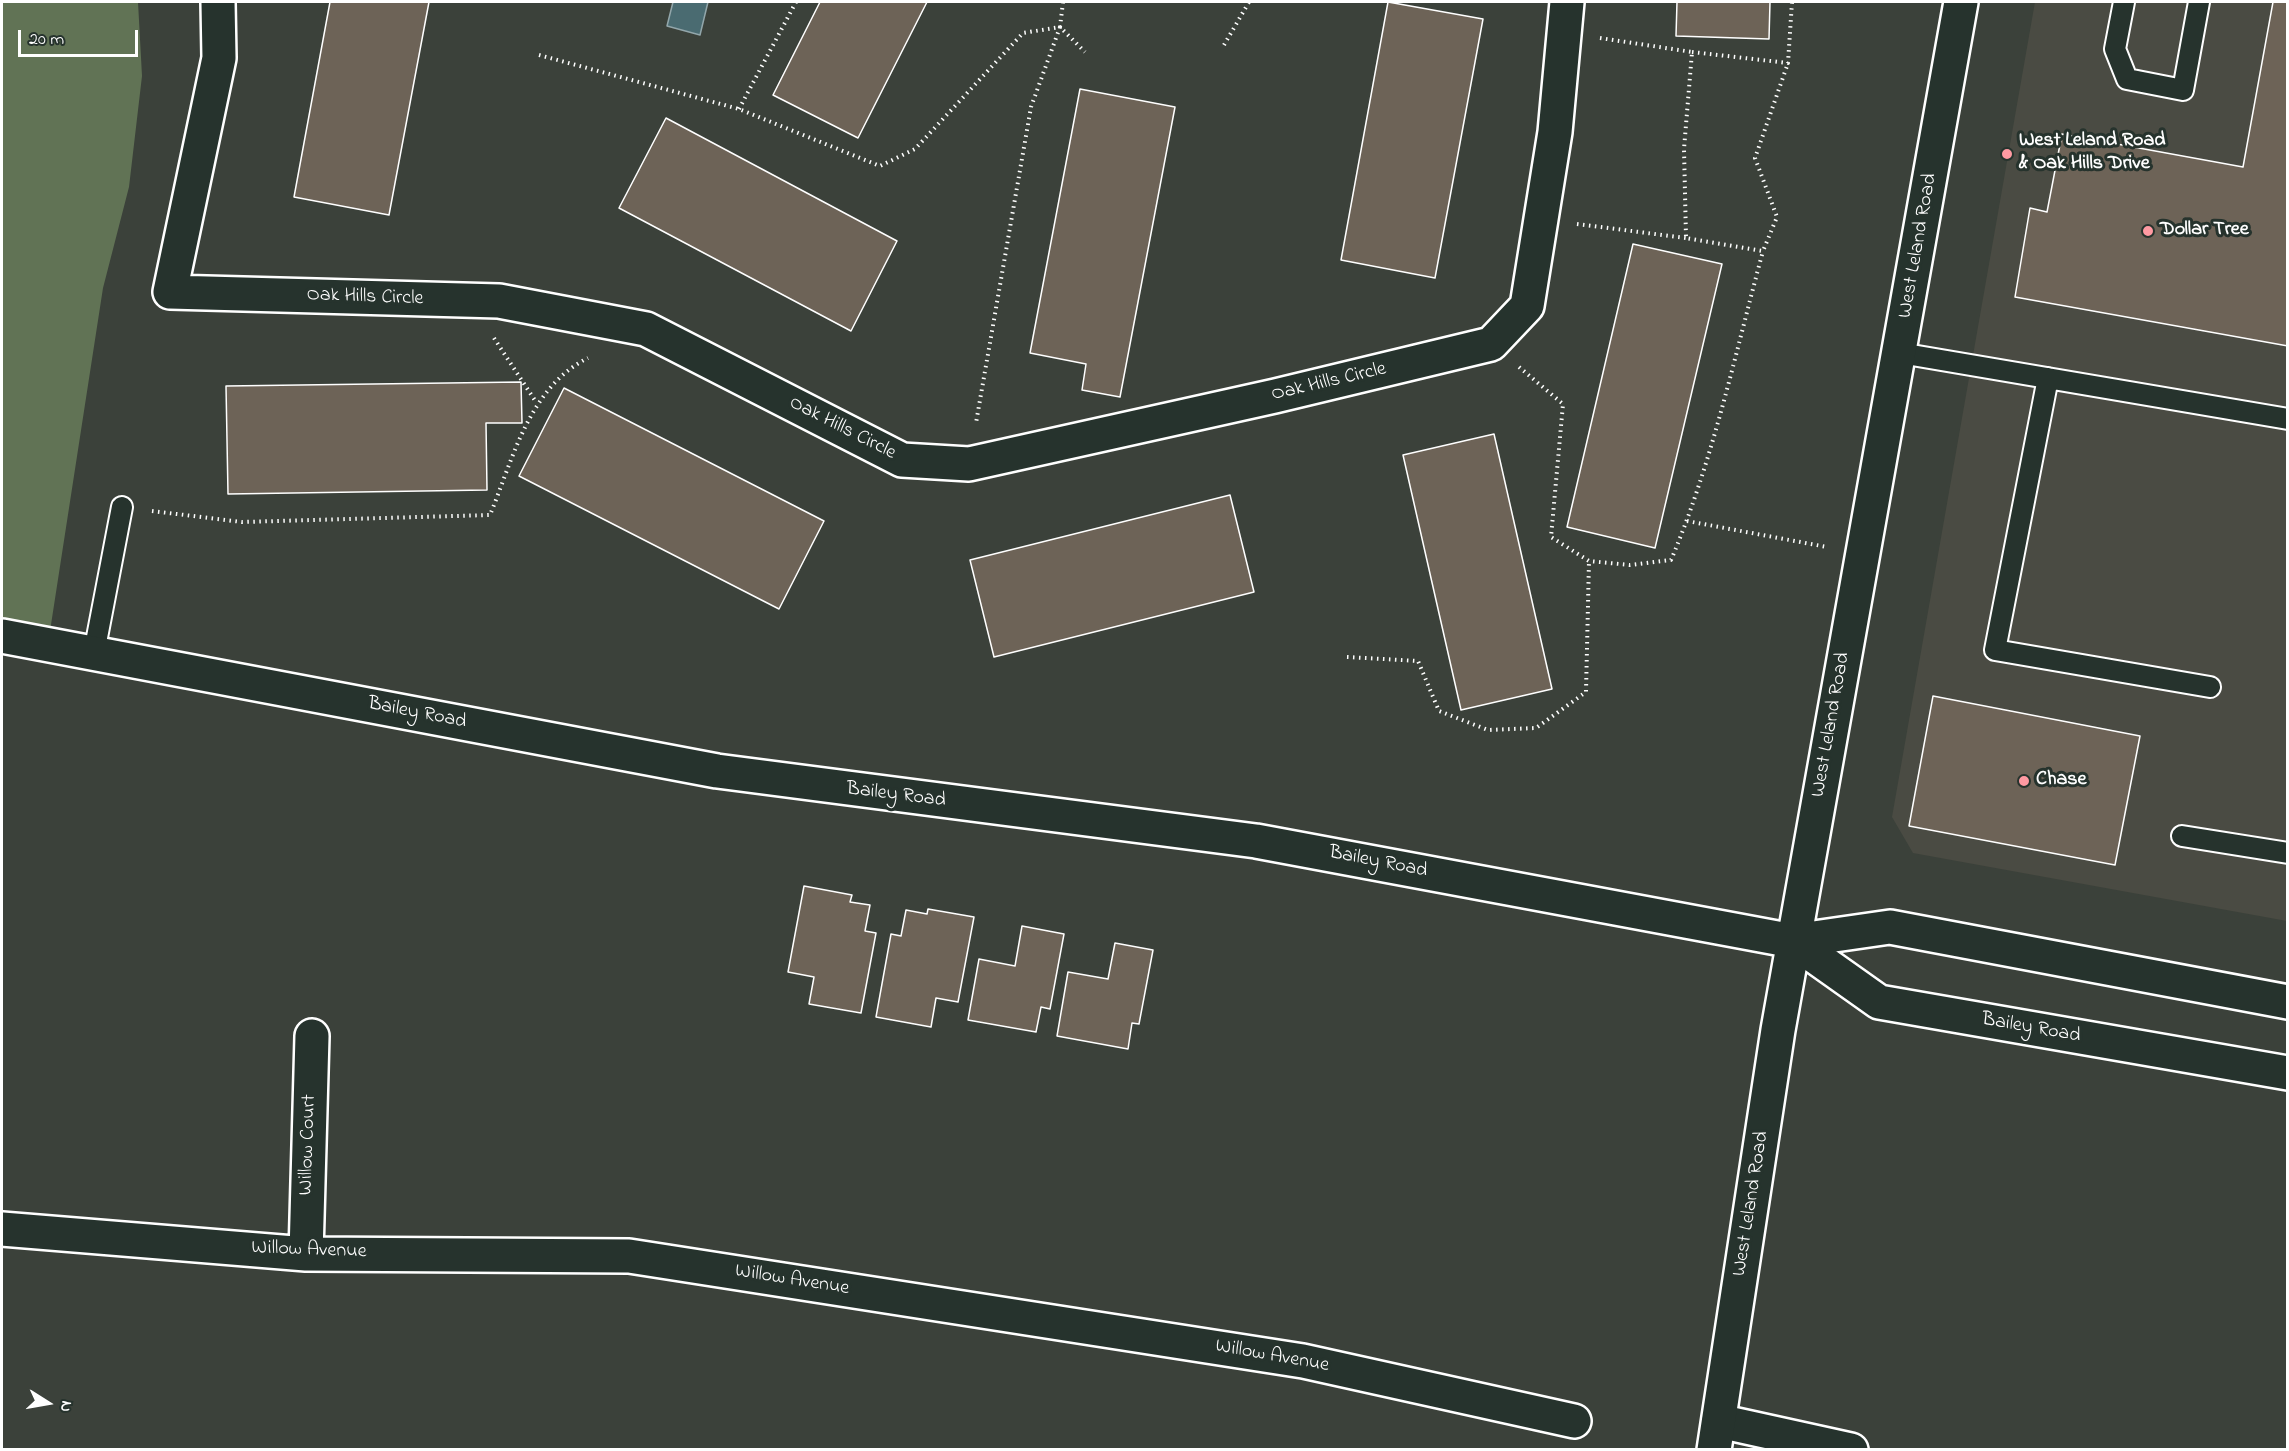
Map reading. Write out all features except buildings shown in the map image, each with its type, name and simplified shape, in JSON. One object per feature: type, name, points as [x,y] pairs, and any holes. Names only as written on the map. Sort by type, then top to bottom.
[{"type":"street","name":"Oak Hills Circle","points":[[218,2],[219,58],[170,292],[499,302],[646,328],[902,460],[969,464],[1275,396],[1491,344]]},
{"type":"street","name":"West Leland Road","points":[[1717,1435],[1793,941],[1961,2]]},
{"type":"street","points":[[1491,344],[1527,306],[1555,132],[1565,17]]},
{"type":"street","name":"Bailey Road","points":[[2,636],[717,771],[1256,841],[1793,941],[1890,927],[2288,1002]]},
{"type":"street","name":"Bailey Road","points":[[1793,941],[1879,1002],[2288,1073]]},
{"type":"street","name":"Willow Court","points":[[306,1254],[312,1036]]},
{"type":"street","name":"Willow Avenue","points":[[2,1229],[306,1254],[629,1256],[1303,1361],[1574,1421]]},
{"type":"street","points":[[1717,1435],[1851,1449]]},
{"type":"lane","points":[[2124,2],[2115,49],[2127,79],[2183,90],[2199,2]]},
{"type":"lane","points":[[1900,353],[2288,419]]},
{"type":"lane","points":[[2048,378],[1995,650],[2210,687]]},
{"type":"lane","points":[[94,653],[122,507]]},
{"type":"lane","points":[[2182,836],[2288,853]]},
{"type":"path","points":[[739,109],[796,2]]},
{"type":"path","points":[[969,464],[1031,107],[1060,27],[1063,2]]},
{"type":"path","points":[[1224,45],[1249,2]]},
{"type":"path","points":[[1491,344],[1563,404],[1551,537],[1589,561],[1630,566],[1671,560],[1688,521],[1709,453],[1763,251],[1777,217],[1755,159],[1788,63],[1792,2]]},
{"type":"path","points":[[1565,17],[1692,52],[1788,63]]},
{"type":"path","points":[[539,55],[739,109],[880,166],[915,148],[1023,33],[1060,27]]},
{"type":"path","points":[[1060,27],[1085,52]]},
{"type":"path","points":[[1686,238],[1684,149],[1692,52]]},
{"type":"path","points":[[1541,219],[1686,238],[1763,251]]},
{"type":"path","points":[[470,301],[536,402]]},
{"type":"path","points":[[122,507],[242,522],[490,515],[536,402],[568,368],[646,328]]},
{"type":"path","points":[[1688,521],[1863,553]]},
{"type":"path","points":[[1347,657],[1418,661],[1438,711],[1488,730],[1536,728],[1586,692],[1589,561]]},
{"type":"shaded area","points":[[2035,2],[2287,2],[2287,921],[1913,853],[1892,817]]},
{"type":"green space","points":[[2,2],[138,2],[142,76],[129,187],[103,288],[48,644],[2,636]]},
{"type":"water","points":[[673,2],[708,2],[700,35],[667,26]]},
{"type":"place","name":"West Leland Road & Oak Hills Drive","points":[[2007,154]]},
{"type":"place","name":"Dollar Tree","points":[[2148,231]]},
{"type":"place","name":"Chase","points":[[2024,781]]}]
